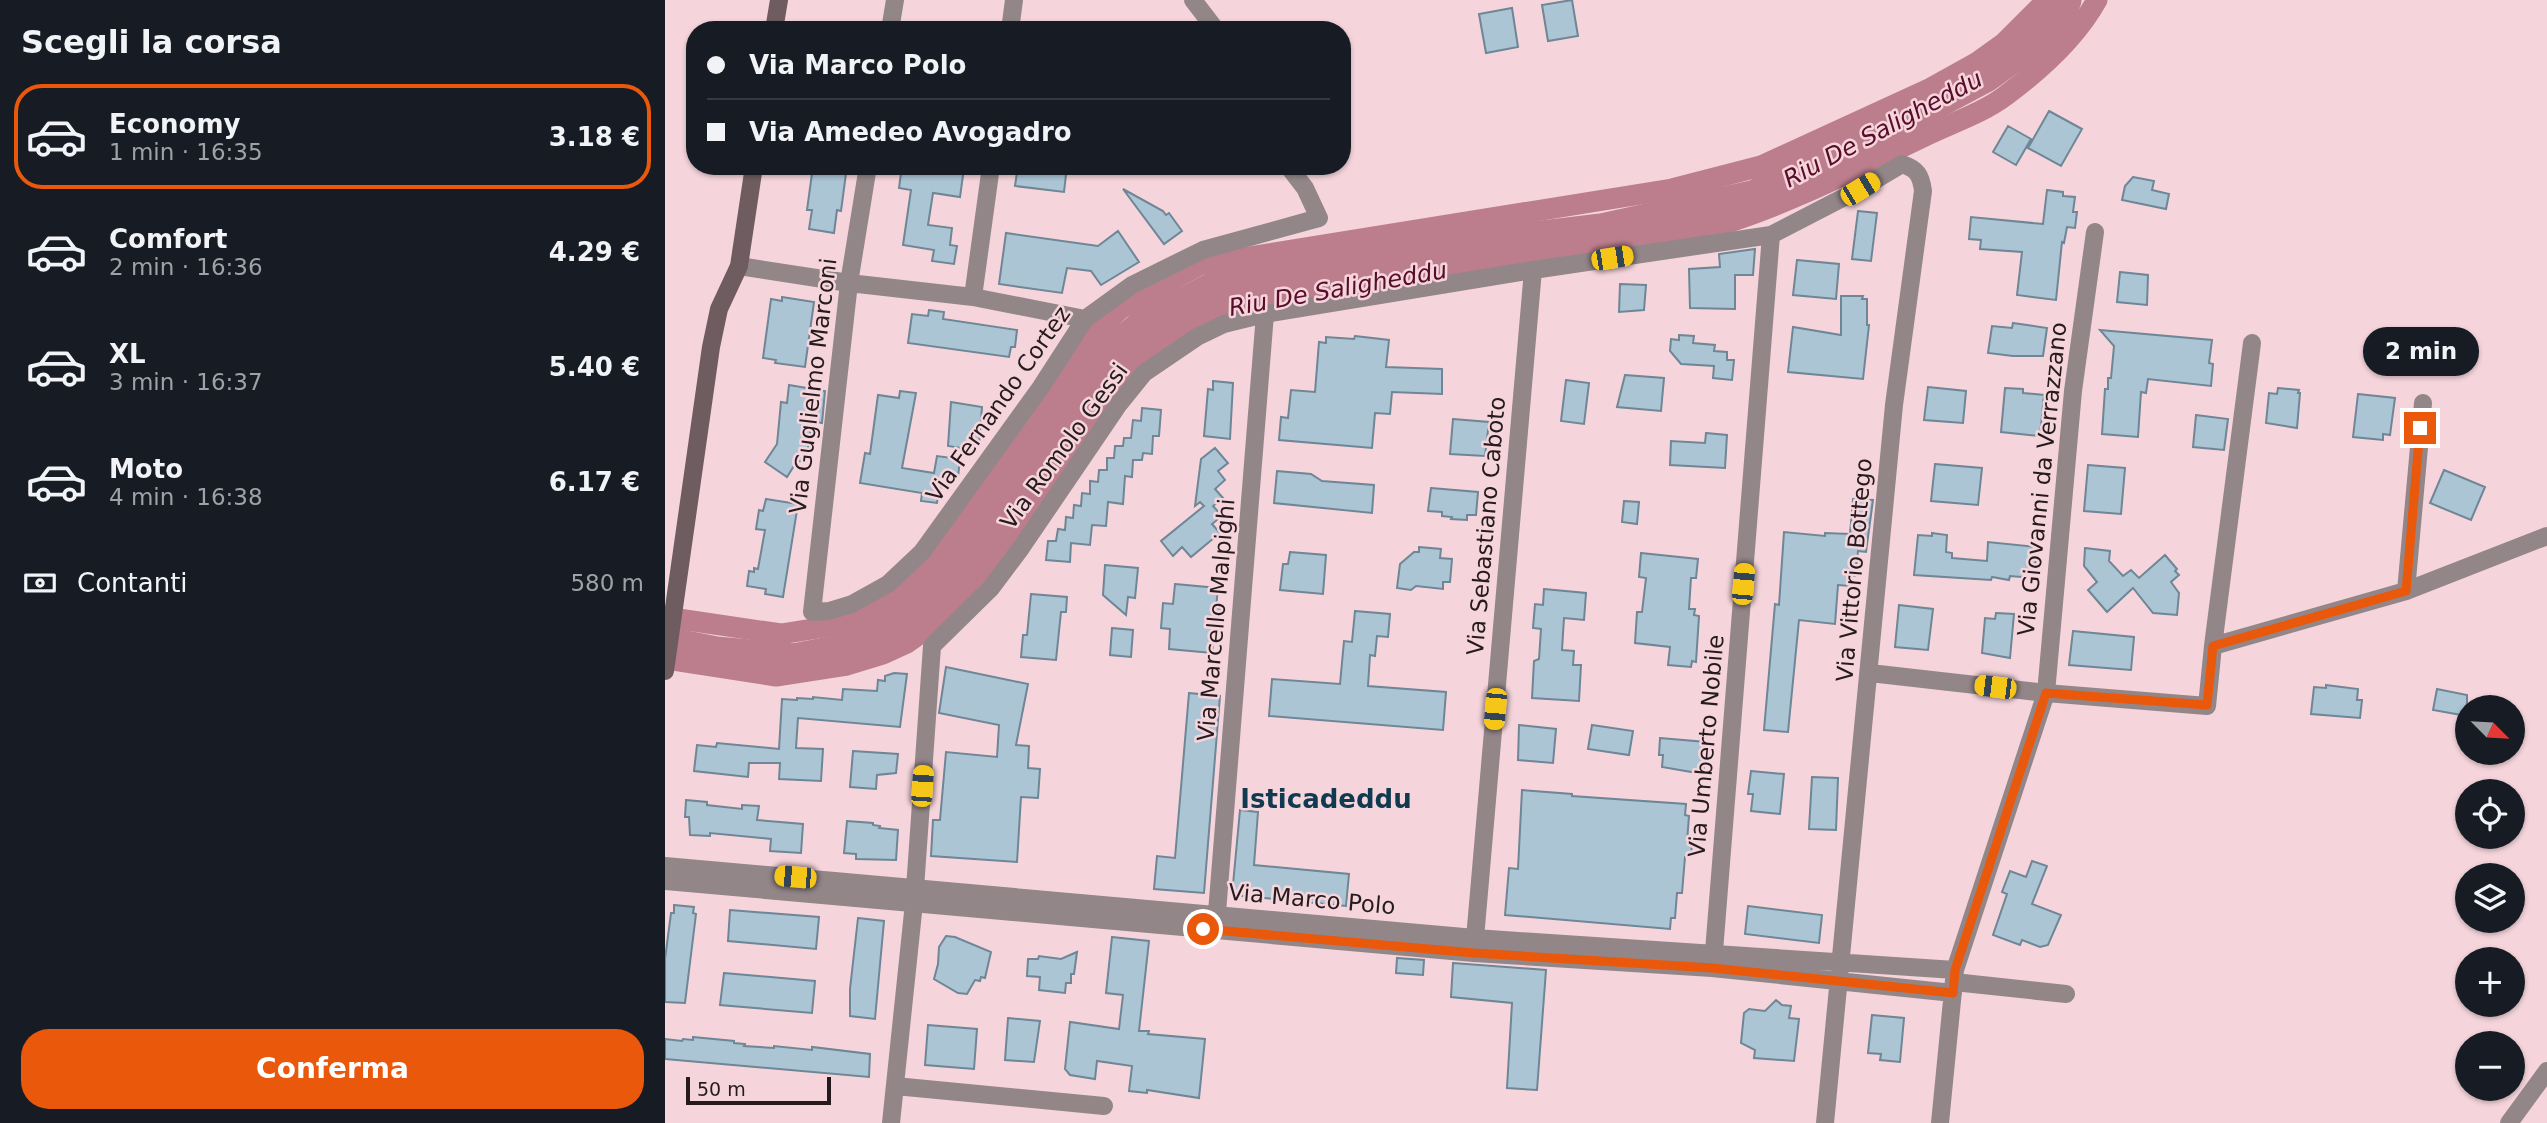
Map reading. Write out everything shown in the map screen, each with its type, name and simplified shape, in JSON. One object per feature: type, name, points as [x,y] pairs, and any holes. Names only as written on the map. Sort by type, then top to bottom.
[{"type":"main road","points":[[776,21],[779,0]]},
{"type":"main road","points":[[665,671],[711,347],[719,309],[739,266],[753,175]]},
{"type":"street","points":[[892,21],[895,0]]},
{"type":"street","points":[[1011,21],[1014,0]]},
{"type":"street","points":[[1193,0],[1209,21]]},
{"type":"street","name":"Via Romolo Gessi","points":[[914,896],[932,646],[991,588],[1119,404],[1144,373],[1197,337],[1224,324],[1265,314],[1533,270],[1771,235],[1902,164],[1913,168]]},
{"type":"street","name":"Via Vittorio Bottego","points":[[1825,1123],[1894,405],[1923,191],[1921,176],[1913,168]]},
{"type":"street","name":"Via Guglielmo Marconi","points":[[812,612],[849,283],[867,175]]},
{"type":"street","points":[[974,297],[990,175]]},
{"type":"street","name":"Via Fernando Cortez","points":[[812,612],[829,611],[852,604],[888,584],[922,552],[1041,387],[1085,319],[1132,285],[1203,250],[1319,218],[1305,188],[1295,175]]},
{"type":"street","name":"Via Giovanni da Verrazzano","points":[[1940,1123],[1954,982],[2046,693],[2073,391],[2095,232]]},
{"type":"street","name":"Via Umberto Nobile","points":[[1714,960],[1771,235]]},
{"type":"street","points":[[739,266],[849,283],[974,297],[1085,319]]},
{"type":"street","name":"Via Sebastiano Caboto","points":[[1474,946],[1533,270]]},
{"type":"street","name":"Via Marcello Malpighi","points":[[1216,923],[1265,314]]},
{"type":"street","points":[[1870,673],[2046,693],[2207,705],[2252,343]]},
{"type":"street","points":[[2406,591],[2423,403]]},
{"type":"street","points":[[2213,646],[2406,591],[2547,536]]},
{"type":"street","name":"Via Marco Polo","points":[[665,866],[914,896]]},
{"type":"street","name":"Via Marco Polo","points":[[665,881],[914,896],[1474,946],[1714,960],[1841,962],[1954,982],[2066,994]]},
{"type":"street","points":[[891,1123],[914,896]]},
{"type":"street","name":"Via Marco Polo","points":[[1714,960],[1839,981],[1954,982]]},
{"type":"street","points":[[2509,1123],[2547,1071]]},
{"type":"street","points":[[895,1086],[1104,1106]]},
{"type":"building","points":[[1572,0],[1578,36],[1548,41],[1542,5]]},
{"type":"building","points":[[1512,8],[1518,47],[1486,53],[1479,14]]},
{"type":"building","points":[[2049,111],[2082,129],[2061,166],[2028,148]]},
{"type":"building","points":[[2008,126],[2031,139],[2016,165],[1993,152]]},
{"type":"building","points":[[812,175],[846,175],[841,211],[837,210],[834,233],[809,229],[812,210],[807,210]]},
{"type":"building","points":[[901,175],[963,175],[960,197],[933,193],[928,225],[952,228],[950,245],[957,246],[954,264],[932,261],[934,250],[903,245],[911,190],[899,188]]},
{"type":"building","points":[[1017,175],[1066,175],[1064,192],[1015,186]]},
{"type":"building","points":[[2133,177],[2154,181],[2152,190],[2169,194],[2166,209],[2122,200],[2125,186]]},
{"type":"building","points":[[1123,189],[1166,215],[1169,213],[1182,231],[1164,244]]},
{"type":"building","points":[[2047,190],[2075,197],[2073,212],[2077,212],[2075,228],[2067,227],[2064,243],[2062,242],[2056,300],[2017,295],[2022,252],[1980,249],[1981,240],[1969,239],[1971,217],[2043,224]]},
{"type":"building","points":[[1858,211],[1877,213],[1871,261],[1852,259]]},
{"type":"building","points":[[1118,231],[1139,262],[1101,285],[1091,271],[1067,268],[1062,293],[999,284],[1006,233],[1098,246]]},
{"type":"building","points":[[1755,249],[1753,275],[1735,275],[1735,309],[1690,308],[1689,269],[1720,267],[1719,254]]},
{"type":"building","points":[[1797,260],[1839,264],[1836,299],[1793,295]]},
{"type":"building","points":[[2120,272],[2148,275],[2147,305],[2117,302]]},
{"type":"building","points":[[1620,284],[1646,285],[1644,310],[1619,312]]},
{"type":"building","points":[[1841,296],[1863,296],[1862,299],[1867,299],[1869,325],[1863,379],[1788,372],[1793,327],[1841,335]]},
{"type":"building","points":[[782,297],[814,302],[805,367],[775,363],[776,360],[763,358],[771,299],[782,301]]},
{"type":"building","points":[[929,310],[944,312],[943,319],[1017,330],[1015,347],[1011,347],[1009,357],[908,343],[912,314],[928,316]]},
{"type":"building","points":[[2013,323],[2047,328],[2043,356],[1988,353],[1992,326],[2012,328]]},
{"type":"building","points":[[2100,330],[2212,340],[2209,363],[2213,364],[2211,386],[2148,379],[2146,393],[2141,392],[2138,437],[2102,434],[2105,389],[2108,389],[2108,378],[2111,378],[2114,346]]},
{"type":"building","points":[[1679,335],[1694,336],[1693,343],[1715,345],[1714,351],[1727,352],[1727,360],[1734,360],[1732,380],[1713,378],[1714,366],[1681,364],[1670,351],[1671,339],[1679,340]]},
{"type":"building","points":[[1355,336],[1389,340],[1386,367],[1442,369],[1442,394],[1392,392],[1390,414],[1375,413],[1372,448],[1279,440],[1281,417],[1288,418],[1291,390],[1315,392],[1319,342],[1326,343],[1326,337],[1354,339]]},
{"type":"building","points":[[1625,375],[1664,378],[1661,411],[1617,407]]},
{"type":"building","points":[[1566,380],[1589,383],[1584,424],[1561,421]]},
{"type":"building","points":[[1213,381],[1233,383],[1230,439],[1204,436],[1208,389],[1213,390]]},
{"type":"building","points":[[789,385],[825,391],[822,423],[812,421],[806,462],[797,461],[787,477],[765,462],[777,444],[781,402],[787,403]]},
{"type":"building","points":[[1928,387],[1966,391],[1963,423],[1924,420]]},
{"type":"building","points":[[2005,388],[2023,389],[2023,393],[2044,395],[2040,436],[2001,432]]},
{"type":"building","points":[[2278,388],[2299,390],[2297,428],[2266,423],[2269,393],[2277,394]]},
{"type":"building","points":[[900,391],[916,393],[902,468],[934,473],[937,456],[960,459],[958,477],[952,476],[948,488],[939,487],[937,503],[921,501],[922,493],[860,483],[865,453],[870,454],[878,395],[899,398]]},
{"type":"building","points":[[2358,394],[2395,398],[2390,435],[2383,434],[2383,440],[2353,437]]},
{"type":"building","points":[[951,402],[982,407],[979,444],[974,450],[948,446]]},
{"type":"building","points":[[1142,408],[1161,410],[1159,436],[1153,436],[1152,454],[1143,453],[1142,460],[1133,460],[1132,477],[1125,476],[1123,504],[1108,502],[1106,526],[1092,525],[1090,545],[1071,543],[1070,562],[1046,560],[1048,541],[1056,541],[1058,529],[1065,530],[1066,517],[1073,518],[1074,505],[1081,506],[1082,493],[1090,494],[1090,481],[1098,482],[1099,470],[1107,470],[1107,458],[1114,458],[1115,446],[1123,446],[1124,438],[1131,438],[1133,420],[1141,421]]},
{"type":"building","points":[[2196,415],[2228,419],[2224,450],[2193,447]]},
{"type":"building","points":[[1453,419],[1489,422],[1485,456],[1450,454]]},
{"type":"building","points":[[1706,433],[1727,435],[1725,468],[1670,465],[1671,441],[1705,443]]},
{"type":"building","points":[[1215,448],[1228,463],[1218,471],[1225,480],[1215,489],[1223,498],[1213,506],[1222,516],[1212,524],[1220,533],[1191,557],[1182,547],[1173,556],[1161,541],[1204,506],[1200,502],[1195,506],[1201,459]]},
{"type":"building","points":[[1935,464],[1982,468],[1978,505],[1931,501]]},
{"type":"building","points":[[2088,465],[2125,468],[2121,514],[2084,511]]},
{"type":"building","points":[[2444,470],[2485,487],[2471,520],[2430,503]]},
{"type":"building","points":[[1277,471],[1311,474],[1322,481],[1374,485],[1372,513],[1274,503]]},
{"type":"building","points":[[1431,488],[1478,492],[1476,515],[1467,515],[1467,520],[1451,519],[1452,517],[1442,516],[1442,512],[1428,511]]},
{"type":"building","points":[[766,499],[798,504],[783,597],[765,594],[766,589],[747,586],[749,571],[758,569],[765,530],[756,529],[759,510],[763,511]]},
{"type":"building","points":[[1853,499],[1873,500],[1866,552],[1858,551],[1855,576],[1850,576],[1850,586],[1838,585],[1835,624],[1799,620],[1788,732],[1764,730],[1775,604],[1779,605],[1784,532],[1825,536],[1825,533],[1850,534]]},
{"type":"building","points":[[1624,501],[1639,502],[1637,524],[1622,522]]},
{"type":"building","points":[[1932,533],[1947,535],[1946,552],[1952,553],[1952,558],[1987,561],[1988,542],[2037,547],[2034,578],[2010,576],[2009,580],[1992,577],[1991,580],[1914,575],[1918,535],[1932,536]]},
{"type":"building","points":[[1419,547],[1441,549],[1440,558],[1452,559],[1450,582],[1443,582],[1443,589],[1416,586],[1411,590],[1397,588],[1400,564],[1414,552],[1419,552]]},
{"type":"building","points":[[2085,548],[2110,551],[2109,561],[2123,576],[2131,570],[2139,578],[2165,555],[2179,575],[2171,582],[2179,593],[2177,615],[2153,613],[2133,588],[2107,612],[2088,590],[2097,582],[2084,566]]},
{"type":"building","points":[[1290,552],[1326,555],[1323,594],[1280,590],[1283,564],[1288,564]]},
{"type":"building","points":[[1641,553],[1698,559],[1696,578],[1691,578],[1689,609],[1695,609],[1694,615],[1699,616],[1696,662],[1692,661],[1691,667],[1668,665],[1670,647],[1635,643],[1637,612],[1642,612],[1646,578],[1639,577]]},
{"type":"building","points":[[1105,565],[1138,568],[1135,598],[1128,597],[1126,615],[1103,595]]},
{"type":"building","points":[[1175,584],[1218,588],[1216,608],[1223,609],[1221,632],[1214,632],[1212,653],[1169,649],[1170,629],[1161,628],[1163,603],[1173,604]]},
{"type":"building","points":[[1544,589],[1586,593],[1584,620],[1564,618],[1562,650],[1574,651],[1573,665],[1581,665],[1579,701],[1532,698],[1534,661],[1539,659],[1541,629],[1533,628],[1535,604],[1543,605]]},
{"type":"building","points":[[1031,594],[1067,597],[1066,612],[1061,612],[1056,660],[1021,657],[1023,635],[1027,635]]},
{"type":"building","points":[[1899,605],[1933,609],[1928,650],[1895,647]]},
{"type":"building","points":[[1355,611],[1390,614],[1388,637],[1377,636],[1375,656],[1370,655],[1368,686],[1446,692],[1443,730],[1269,716],[1272,679],[1340,684],[1344,641],[1352,642]]},
{"type":"building","points":[[1996,613],[2014,614],[2010,658],[1982,653],[1985,618],[1995,619]]},
{"type":"building","points":[[1112,628],[1133,630],[1131,657],[1110,655]]},
{"type":"building","points":[[2073,631],[2134,637],[2131,670],[2069,665]]},
{"type":"building","points":[[946,667],[1028,684],[1016,745],[1029,746],[1028,768],[1040,769],[1038,798],[1021,797],[1017,862],[931,856],[933,820],[940,820],[946,752],[997,757],[999,725],[939,713]]},
{"type":"building","points":[[894,673],[907,674],[900,727],[798,718],[796,748],[823,749],[821,781],[779,779],[780,763],[749,763],[748,777],[694,771],[697,745],[716,747],[717,743],[779,749],[782,699],[813,697],[842,700],[843,689],[877,691],[878,680],[885,681],[885,676]]},
{"type":"building","points":[[2326,685],[2358,689],[2357,700],[2362,700],[2360,718],[2311,714],[2314,687],[2326,688]]},
{"type":"building","points":[[2437,689],[2467,695],[2455,695],[2455,714],[2433,710]]},
{"type":"building","points":[[1189,693],[1220,696],[1204,893],[1154,889],[1157,856],[1175,858]]},
{"type":"building","points":[[1519,725],[1556,729],[1553,763],[1518,760]]},
{"type":"building","points":[[1592,725],[1633,731],[1629,755],[1588,749]]},
{"type":"building","points":[[1660,738],[1706,742],[1703,774],[1662,767],[1663,755],[1659,755]]},
{"type":"building","points":[[853,751],[898,754],[896,773],[877,775],[876,789],[850,787]]},
{"type":"building","points":[[1751,771],[1784,774],[1780,814],[1751,811],[1753,794],[1748,794]]},
{"type":"building","points":[[1812,777],[1838,778],[1836,830],[1809,829]]},
{"type":"building","points":[[1522,790],[1686,804],[1685,815],[1689,816],[1687,842],[1692,843],[1691,857],[1685,857],[1682,893],[1677,893],[1675,918],[1671,918],[1670,929],[1505,915],[1509,868],[1518,869]]},
{"type":"building","points":[[686,800],[742,809],[742,805],[759,806],[757,820],[803,824],[801,853],[770,851],[771,839],[710,833],[710,836],[690,835],[689,817],[685,817]]},
{"type":"building","points":[[1240,810],[1258,812],[1254,865],[1349,874],[1346,906],[1232,895]]},
{"type":"building","points":[[847,821],[873,823],[880,826],[879,828],[898,830],[896,860],[856,859],[856,854],[844,853]]},
{"type":"building","points":[[2032,861],[2047,866],[2032,904],[2061,915],[2048,945],[2040,947],[2022,940],[2020,945],[1993,935],[2007,894],[2002,892],[2010,871],[2026,877]]},
{"type":"building","points":[[674,905],[694,907],[693,913],[696,914],[685,1003],[665,1002],[665,959]]},
{"type":"building","points":[[1748,906],[1822,915],[1819,943],[1745,934]]},
{"type":"building","points":[[730,910],[819,917],[816,949],[728,941]]},
{"type":"building","points":[[858,918],[884,921],[875,1019],[850,1016],[850,989]]},
{"type":"building","points":[[946,936],[991,952],[985,978],[975,980],[967,994],[958,993],[934,979],[939,947]]},
{"type":"building","points":[[1112,937],[1149,941],[1139,1031],[1205,1039],[1199,1098],[1147,1090],[1147,1093],[1129,1091],[1132,1066],[1097,1061],[1095,1079],[1070,1075],[1065,1069],[1070,1022],[1119,1029],[1123,995],[1106,993]]},
{"type":"building","points":[[1077,952],[1074,974],[1071,974],[1071,983],[1066,983],[1065,993],[1039,990],[1040,977],[1027,976],[1028,959],[1038,959],[1039,956],[1061,959]]},
{"type":"building","points":[[1397,958],[1424,960],[1423,975],[1396,973]]},
{"type":"building","points":[[1453,963],[1546,970],[1537,1090],[1507,1088],[1512,1003],[1451,997]]},
{"type":"building","points":[[724,973],[815,981],[812,1013],[720,1005]]},
{"type":"building","points":[[1776,1000],[1782,1005],[1791,1006],[1789,1018],[1799,1019],[1794,1061],[1754,1058],[1755,1050],[1741,1043],[1744,1013],[1749,1009],[1765,1011]]},
{"type":"building","points":[[1872,1015],[1904,1018],[1900,1062],[1880,1060],[1881,1054],[1868,1053]]},
{"type":"building","points":[[1008,1018],[1040,1021],[1034,1062],[1005,1060]]},
{"type":"building","points":[[928,1025],[977,1029],[974,1069],[925,1065]]},
{"type":"building","points":[[693,1037],[734,1041],[745,1044],[744,1046],[812,1050],[812,1047],[870,1054],[869,1077],[665,1059],[665,1039],[682,1041],[693,1040]]},
{"type":"waterway","name":"Riu De Saligheddu","points":[[665,617],[781,634],[831,626],[880,605],[915,580],[955,533],[1075,354],[1120,309],[1199,265],[1672,189],[1761,166],[1931,88],[1976,63],[2004,43],[2047,0]]},
{"type":"waterway","name":"Riu De Saligheddu","points":[[665,644],[716,654],[794,661],[841,652],[884,632],[941,584],[1054,433],[1102,362],[1143,327],[1216,288],[1381,257],[1601,231],[1756,197],[1985,75],[2052,27],[2064,0]]},
{"type":"waterway","name":"Riu De Saligheddu","points":[[665,659],[776,676],[847,665],[907,643],[941,619],[982,574],[1118,376],[1162,339],[1202,316],[1240,303],[1717,226],[1744,217],[1822,185],[1996,102],[2056,53],[2079,28],[2097,0]]},
{"type":"district","name":"Isticadeddu","points":[[1326,799]]},
{"type":"route","points":[[1203,929],[1474,953],[1712,968],[1953,993],[1955,970],[2046,693],[2207,705],[2213,646],[2406,591],[2420,428]]}]
